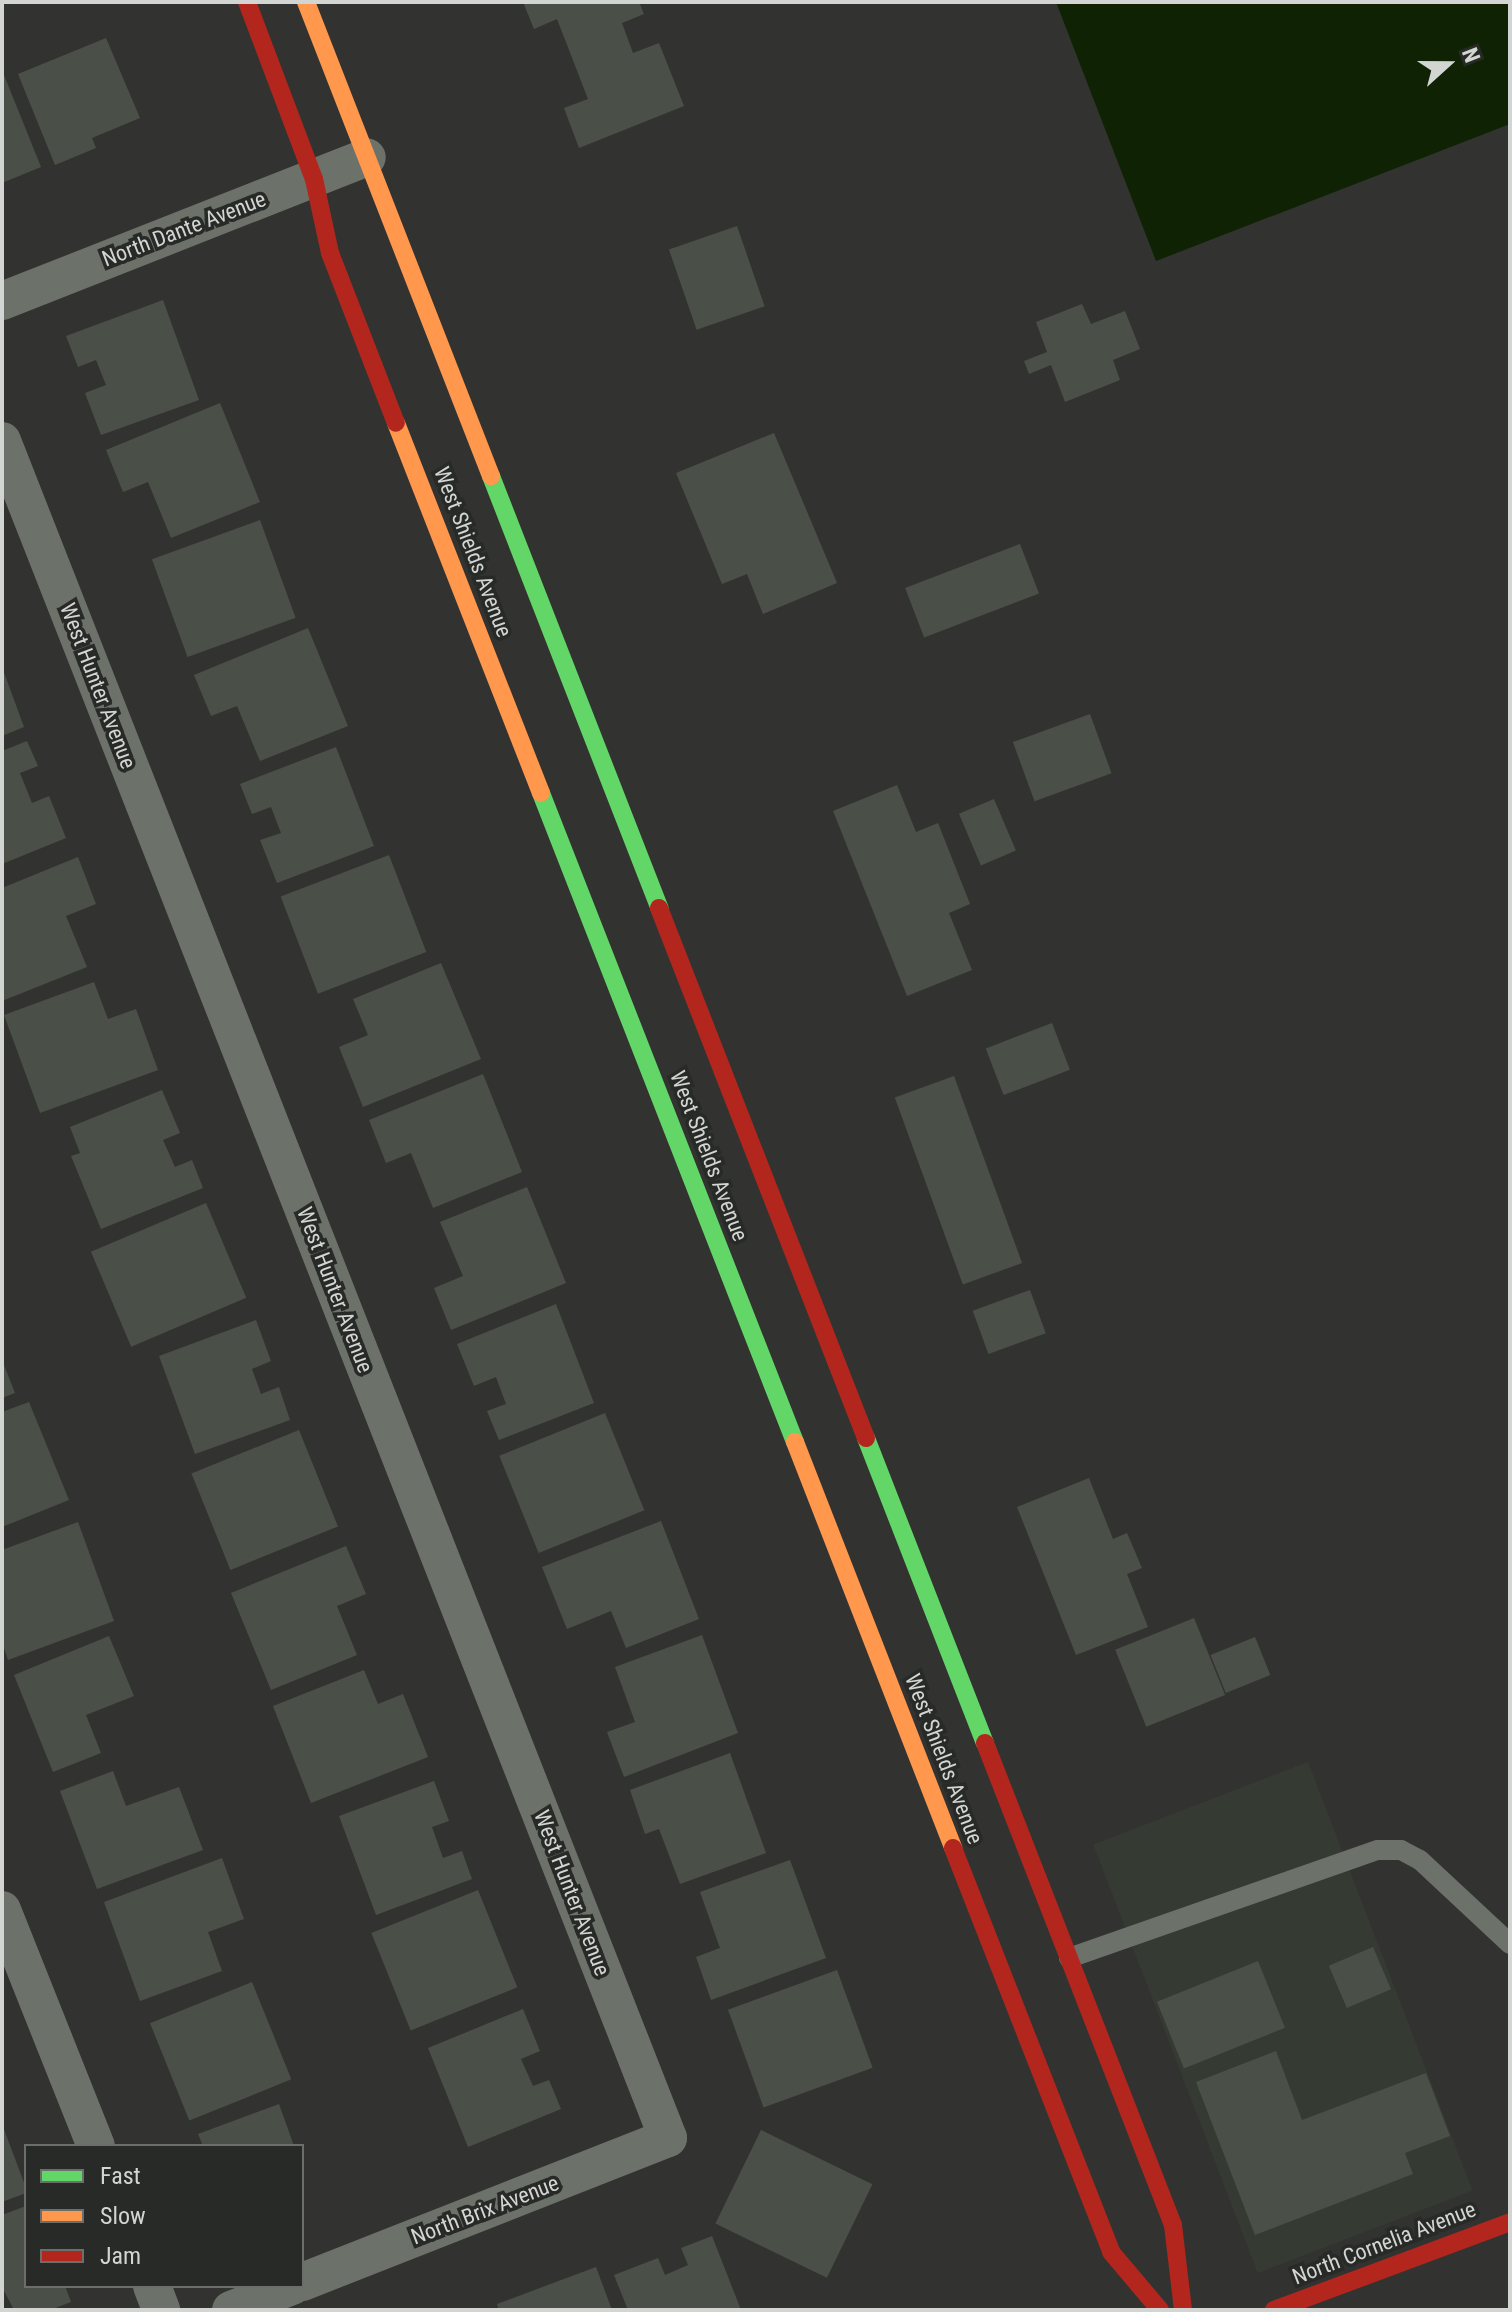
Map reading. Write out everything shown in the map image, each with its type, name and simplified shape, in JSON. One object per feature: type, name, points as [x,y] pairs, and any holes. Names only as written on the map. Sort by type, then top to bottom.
[{"type":"street","name":"West Shields Avenue","points":[[247,2],[314,179],[330,253],[1111,2252],[1160,2310]]},
{"type":"street","name":"West Shields Avenue","points":[[306,2],[1173,2225],[1183,2310]]},
{"type":"street","name":"North Dante Avenue","points":[[2,301],[367,157]]},
{"type":"street","name":"West Hunter Avenue","points":[[2,441],[668,2138]]},
{"type":"street","points":[[2,1910],[95,2144]]},
{"type":"street","name":"North Brix Avenue","points":[[304,2281],[668,2138]]},
{"type":"street","name":"North Cornelia Avenue","points":[[1274,2310],[1510,2222]]},
{"type":"street","points":[[153,2288],[161,2310]]},
{"type":"street","points":[[231,2310],[287,2288]]},
{"type":"lane","points":[[1069,1958],[1378,1850],[1401,1850],[1420,1860],[1510,1944]]},
{"type":"shaded area","points":[[1056,2],[1510,2],[1510,124],[1156,261]]},
{"type":"shaded area","points":[[1308,1762],[1472,2191],[1258,2273],[1093,1844]]},
{"type":"building","points":[[523,2],[639,2],[644,14],[622,23],[633,53],[659,43],[684,106],[579,148],[564,108],[588,99],[557,19],[534,29]]},
{"type":"building","points":[[106,38],[140,118],[92,138],[96,148],[55,165],[18,74]]},
{"type":"building","points":[[2,70],[41,167],[2,183]]},
{"type":"building","points":[[737,226],[765,306],[697,330],[669,249]]},
{"type":"building","points":[[163,300],[199,400],[101,435],[85,393],[106,385],[96,360],[78,367],[66,336]]},
{"type":"building","points":[[1082,304],[1091,324],[1125,311],[1140,349],[1113,360],[1120,380],[1065,402],[1051,365],[1029,374],[1024,361],[1047,352],[1036,322]]},
{"type":"building","points":[[220,403],[260,502],[171,538],[148,482],[123,492],[106,450]]},
{"type":"building","points":[[774,433],[837,583],[763,614],[747,574],[722,584],[676,473]]},
{"type":"building","points":[[260,520],[296,618],[188,657],[152,559]]},
{"type":"building","points":[[1020,544],[1039,593],[924,638],[905,588]]},
{"type":"building","points":[[308,628],[348,726],[260,761],[237,706],[211,716],[194,675]]},
{"type":"building","points":[[2,667],[24,727],[2,736]]},
{"type":"building","points":[[1090,714],[1112,773],[1034,801],[1013,742]]},
{"type":"building","points":[[27,741],[38,766],[20,773],[32,803],[49,796],[66,838],[2,864],[2,751]]},
{"type":"building","points":[[336,747],[374,846],[277,883],[260,840],[281,833],[271,807],[252,814],[240,784]]},
{"type":"building","points":[[897,785],[916,832],[938,823],[970,904],[949,913],[972,970],[907,996],[833,811]]},
{"type":"building","points":[[994,799],[1016,851],[981,865],[959,814]]},
{"type":"building","points":[[389,855],[426,952],[318,994],[281,897]]},
{"type":"building","points":[[78,857],[96,904],[66,916],[87,967],[2,1001],[2,888]]},
{"type":"building","points":[[441,963],[481,1059],[363,1107],[339,1047],[368,1035],[353,999]]},
{"type":"building","points":[[94,982],[108,1019],[136,1009],[158,1070],[40,1113],[4,1015]]},
{"type":"building","points":[[1052,1023],[1070,1070],[1004,1095],[986,1048]]},
{"type":"building","points":[[483,1074],[522,1172],[433,1208],[411,1153],[386,1163],[369,1120]]},
{"type":"building","points":[[954,1076],[1022,1263],[963,1285],[895,1098]]},
{"type":"building","points":[[162,1090],[180,1133],[163,1140],[175,1167],[192,1160],[203,1188],[101,1229],[71,1156],[80,1153],[70,1127]]},
{"type":"building","points":[[527,1187],[566,1283],[451,1330],[434,1288],[463,1276],[440,1222]]},
{"type":"building","points":[[206,1203],[246,1298],[131,1347],[91,1252]]},
{"type":"building","points":[[1030,1290],[1046,1333],[988,1354],[973,1311]]},
{"type":"building","points":[[556,1304],[594,1403],[499,1440],[487,1411],[506,1404],[496,1377],[474,1386],[457,1344]]},
{"type":"building","points":[[256,1320],[271,1361],[252,1369],[261,1394],[279,1387],[290,1420],[195,1454],[159,1356]]},
{"type":"building","points":[[2,1360],[15,1393],[2,1398]]},
{"type":"building","points":[[29,1402],[69,1500],[2,1527],[2,1412]]},
{"type":"building","points":[[605,1413],[644,1510],[539,1553],[499,1456]]},
{"type":"building","points":[[299,1430],[338,1526],[230,1570],[191,1473]]},
{"type":"building","points":[[1089,1478],[1113,1539],[1127,1533],[1142,1568],[1127,1574],[1148,1627],[1076,1655],[1017,1507]]},
{"type":"building","points":[[661,1521],[699,1619],[626,1648],[611,1611],[567,1629],[542,1567]]},
{"type":"building","points":[[78,1522],[114,1621],[8,1660],[2,1642],[2,1550]]},
{"type":"building","points":[[346,1546],[366,1594],[337,1606],[357,1655],[271,1690],[231,1593]]},
{"type":"building","points":[[1194,1618],[1225,1695],[1146,1727],[1115,1650]]},
{"type":"building","points":[[702,1635],[738,1733],[624,1777],[607,1732],[635,1722],[615,1667]]},
{"type":"building","points":[[109,1636],[134,1696],[86,1715],[101,1753],[53,1772],[14,1675]]},
{"type":"building","points":[[1255,1637],[1270,1675],[1226,1693],[1210,1655]]},
{"type":"building","points":[[364,1670],[378,1704],[403,1694],[428,1757],[311,1803],[273,1706]]},
{"type":"building","points":[[730,1753],[766,1853],[680,1884],[659,1829],[645,1834],[630,1790]]},
{"type":"building","points":[[113,1771],[126,1806],[179,1787],[203,1850],[97,1889],[60,1791]]},
{"type":"building","points":[[434,1781],[449,1821],[432,1827],[443,1858],[462,1851],[472,1879],[376,1915],[339,1816]]},
{"type":"building","points":[[222,1858],[244,1919],[208,1932],[222,1971],[140,2001],[104,1902]]},
{"type":"building","points":[[790,1860],[826,1958],[711,2000],[696,1957],[720,1948],[700,1892]]},
{"type":"building","points":[[478,1890],[517,1987],[411,2030],[371,1933]]},
{"type":"building","points":[[1373,1947],[1391,1989],[1347,2008],[1329,1966]]},
{"type":"building","points":[[1258,1961],[1285,2028],[1184,2069],[1157,2002]]},
{"type":"building","points":[[837,1970],[873,2068],[764,2107],[728,2010]]},
{"type":"building","points":[[252,1982],[291,2079],[189,2121],[150,2023]]},
{"type":"building","points":[[523,2009],[540,2051],[521,2059],[533,2086],[549,2080],[561,2109],[468,2147],[428,2048]]},
{"type":"building","points":[[1276,2051],[1302,2120],[1426,2073],[1450,2136],[1405,2153],[1413,2174],[1255,2235],[1196,2082]]},
{"type":"building","points":[[279,2104],[293,2144],[202,2144],[198,2134]]},
{"type":"building","points":[[2,2124],[24,2183],[24,2194],[2,2202]]},
{"type":"building","points":[[761,2130],[872,2184],[827,2278],[715,2223]]},
{"type":"building","points":[[24,2207],[24,2288],[66,2288],[71,2302],[50,2310],[14,2310],[2,2287],[2,2215]]},
{"type":"building","points":[[712,2236],[741,2310],[628,2310],[614,2275],[658,2258],[665,2275],[688,2265],[681,2248]]},
{"type":"building","points":[[596,2267],[612,2310],[499,2310],[497,2304]]},
{"type":"traffic: fast","points":[[491,476],[659,908]]},
{"type":"traffic: fast","points":[[541,793],[795,1442]]},
{"type":"traffic: fast","points":[[866,1438],[985,1743]]},
{"type":"traffic: slow","points":[[306,2],[491,476]]},
{"type":"traffic: slow","points":[[396,423],[541,793]]},
{"type":"traffic: slow","points":[[795,1442],[953,1848]]},
{"type":"traffic: jam","points":[[247,2],[314,179],[330,253],[396,423]]},
{"type":"traffic: jam","points":[[659,908],[866,1438]]},
{"type":"traffic: jam","points":[[985,1743],[1173,2225],[1183,2310]]},
{"type":"traffic: jam","points":[[953,1848],[1111,2252],[1160,2310]]},
{"type":"traffic: jam","points":[[1274,2310],[1510,2222]]}]
